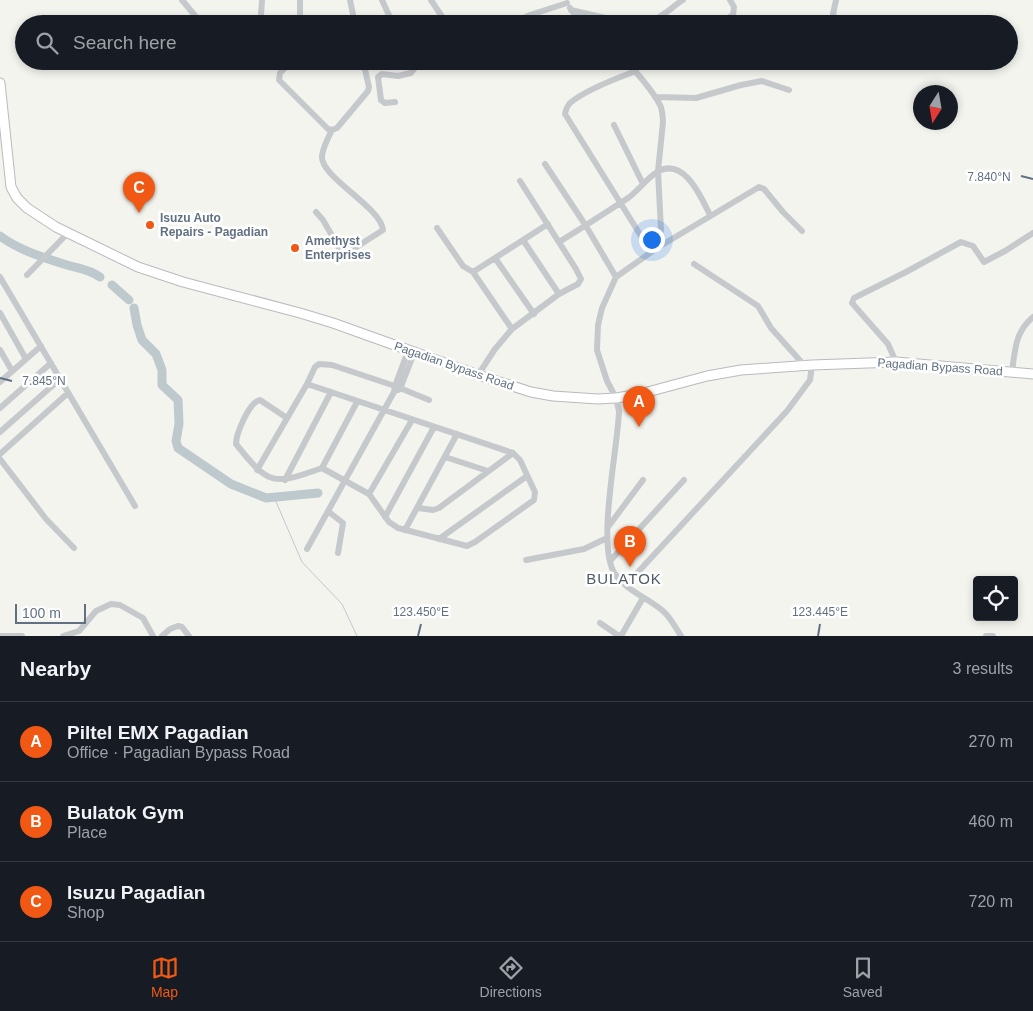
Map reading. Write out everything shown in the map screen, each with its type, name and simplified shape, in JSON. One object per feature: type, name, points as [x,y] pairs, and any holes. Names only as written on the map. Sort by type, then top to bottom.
[{"type":"highway","name":"Pagadian Bypass Road","points":[[0,83],[3,154],[11,187],[17,198],[27,208],[68,233],[103,251],[155,273],[300,313],[531,392],[553,396],[598,399],[616,398],[741,370],[808,365],[896,362],[1033,374]]},
{"type":"street","points":[[182,0],[194,15]]},
{"type":"street","points":[[261,15],[262,0]]},
{"type":"street","points":[[300,0],[300,15]]},
{"type":"street","points":[[350,0],[353,15]]},
{"type":"street","points":[[382,0],[389,15]]},
{"type":"street","points":[[431,0],[441,15]]},
{"type":"street","points":[[661,15],[683,0]]},
{"type":"street","points":[[730,0],[734,7],[733,15]]},
{"type":"street","points":[[834,15],[836,0]]},
{"type":"street","points":[[530,15],[566,1],[575,15]]},
{"type":"street","points":[[571,10],[596,15]]},
{"type":"street","points":[[283,70],[280,73],[279,80],[328,129],[332,130]]},
{"type":"street","points":[[316,212],[323,220],[339,252],[342,253],[347,253],[383,230],[375,215],[322,163],[322,156],[332,130],[337,128],[367,94],[368,87],[365,70]]},
{"type":"street","points":[[395,102],[385,103],[380,100],[378,78],[382,74],[398,76],[411,73],[413,70]]},
{"type":"street","points":[[636,71],[660,106],[663,122],[658,171],[661,230],[654,250],[619,203],[565,114],[569,104],[580,96],[636,71]]},
{"type":"street","points":[[655,97],[696,98],[762,81],[789,90]]},
{"type":"street","points":[[614,124],[643,184]]},
{"type":"street","points":[[545,164],[616,276]]},
{"type":"street","points":[[559,242],[629,197],[658,171],[669,169],[685,175],[698,190],[710,215]]},
{"type":"street","points":[[478,375],[495,348],[512,329],[559,294],[578,284],[580,279],[520,181]]},
{"type":"street","points":[[680,636],[665,613],[626,585],[614,572],[610,561],[607,528],[619,419],[616,398],[597,350],[598,325],[602,308],[616,276],[710,215],[759,187],[802,231]]},
{"type":"street","points":[[473,272],[548,224]]},
{"type":"street","points":[[437,228],[463,266],[473,272],[512,329]]},
{"type":"street","points":[[27,276],[68,233]]},
{"type":"street","points":[[896,362],[888,344],[852,303],[854,298],[961,242],[973,246],[984,262],[1033,233]]},
{"type":"street","points":[[523,240],[559,294]]},
{"type":"street","points":[[495,258],[534,314]]},
{"type":"street","points":[[626,585],[787,410],[810,380],[808,365],[771,328],[758,306],[694,264]]},
{"type":"street","points":[[0,277],[135,506]]},
{"type":"street","points":[[0,313],[26,359]]},
{"type":"street","points":[[1012,372],[1016,344],[1021,330],[1024,324],[1033,317]]},
{"type":"street","points":[[0,382],[41,346]]},
{"type":"street","points":[[0,350],[12,372]]},
{"type":"street","points":[[307,549],[396,389],[411,352]]},
{"type":"street","points":[[0,408],[51,363]]},
{"type":"street","points":[[257,470],[315,367],[319,364],[324,363],[429,400]]},
{"type":"street","points":[[0,432],[60,379]]},
{"type":"street","points":[[307,384],[513,453],[520,460],[535,492],[534,500],[471,544],[462,545],[393,525],[369,494],[322,468]]},
{"type":"street","points":[[285,480],[330,392]]},
{"type":"street","points":[[0,454],[68,393]]},
{"type":"street","points":[[287,418],[260,400],[253,403],[238,432],[236,444],[257,470],[268,476],[285,480],[322,468],[357,402]]},
{"type":"street","points":[[369,494],[412,420]]},
{"type":"street","points":[[385,517],[434,426]]},
{"type":"street","points":[[405,530],[457,434]]},
{"type":"street","points":[[418,508],[433,510],[439,508],[513,453]]},
{"type":"street","points":[[445,458],[488,471]]},
{"type":"street","points":[[0,460],[46,519],[74,548]]},
{"type":"street","points":[[439,539],[527,476]]},
{"type":"street","points":[[607,528],[643,480]]},
{"type":"street","points":[[610,561],[684,480]]},
{"type":"street","points":[[329,512],[343,523],[338,553]]},
{"type":"street","points":[[526,560],[584,549],[607,538]]},
{"type":"street","points":[[600,624],[620,636],[643,598]]},
{"type":"street","points":[[63,636],[78,631],[96,611],[111,604],[120,605],[143,618],[154,636]]},
{"type":"street","points":[[162,636],[170,629],[178,626],[182,627],[189,636]]},
{"type":"street","points":[[0,636],[22,636]]},
{"type":"street","points":[[986,636],[993,636]]},
{"type":"waterway","points":[[0,236],[32,253],[88,271],[100,277]]},
{"type":"waterway","points":[[112,285],[129,300]]},
{"type":"waterway","points":[[134,308],[142,340],[156,354],[162,370],[162,385],[178,400],[179,424],[176,441],[178,448],[231,484],[266,498],[318,493]]},
{"type":"waterway","points":[[274,497],[302,562],[342,604],[357,636]]},
{"type":"place","name":"Isuzu Pagadian","points":[[139,213]]},
{"type":"place","name":"Isuzu Auto Repairs - Pagadian","points":[[150,225]]},
{"type":"place","name":"Amethyst Enterprises","points":[[295,248]]},
{"type":"place","name":"Piltel EMX Pagadian","points":[[639,427]]},
{"type":"place","name":"Bulatok Gym","points":[[630,567]]},
{"type":"district","name":"BULATOK","points":[[624,579]]}]
